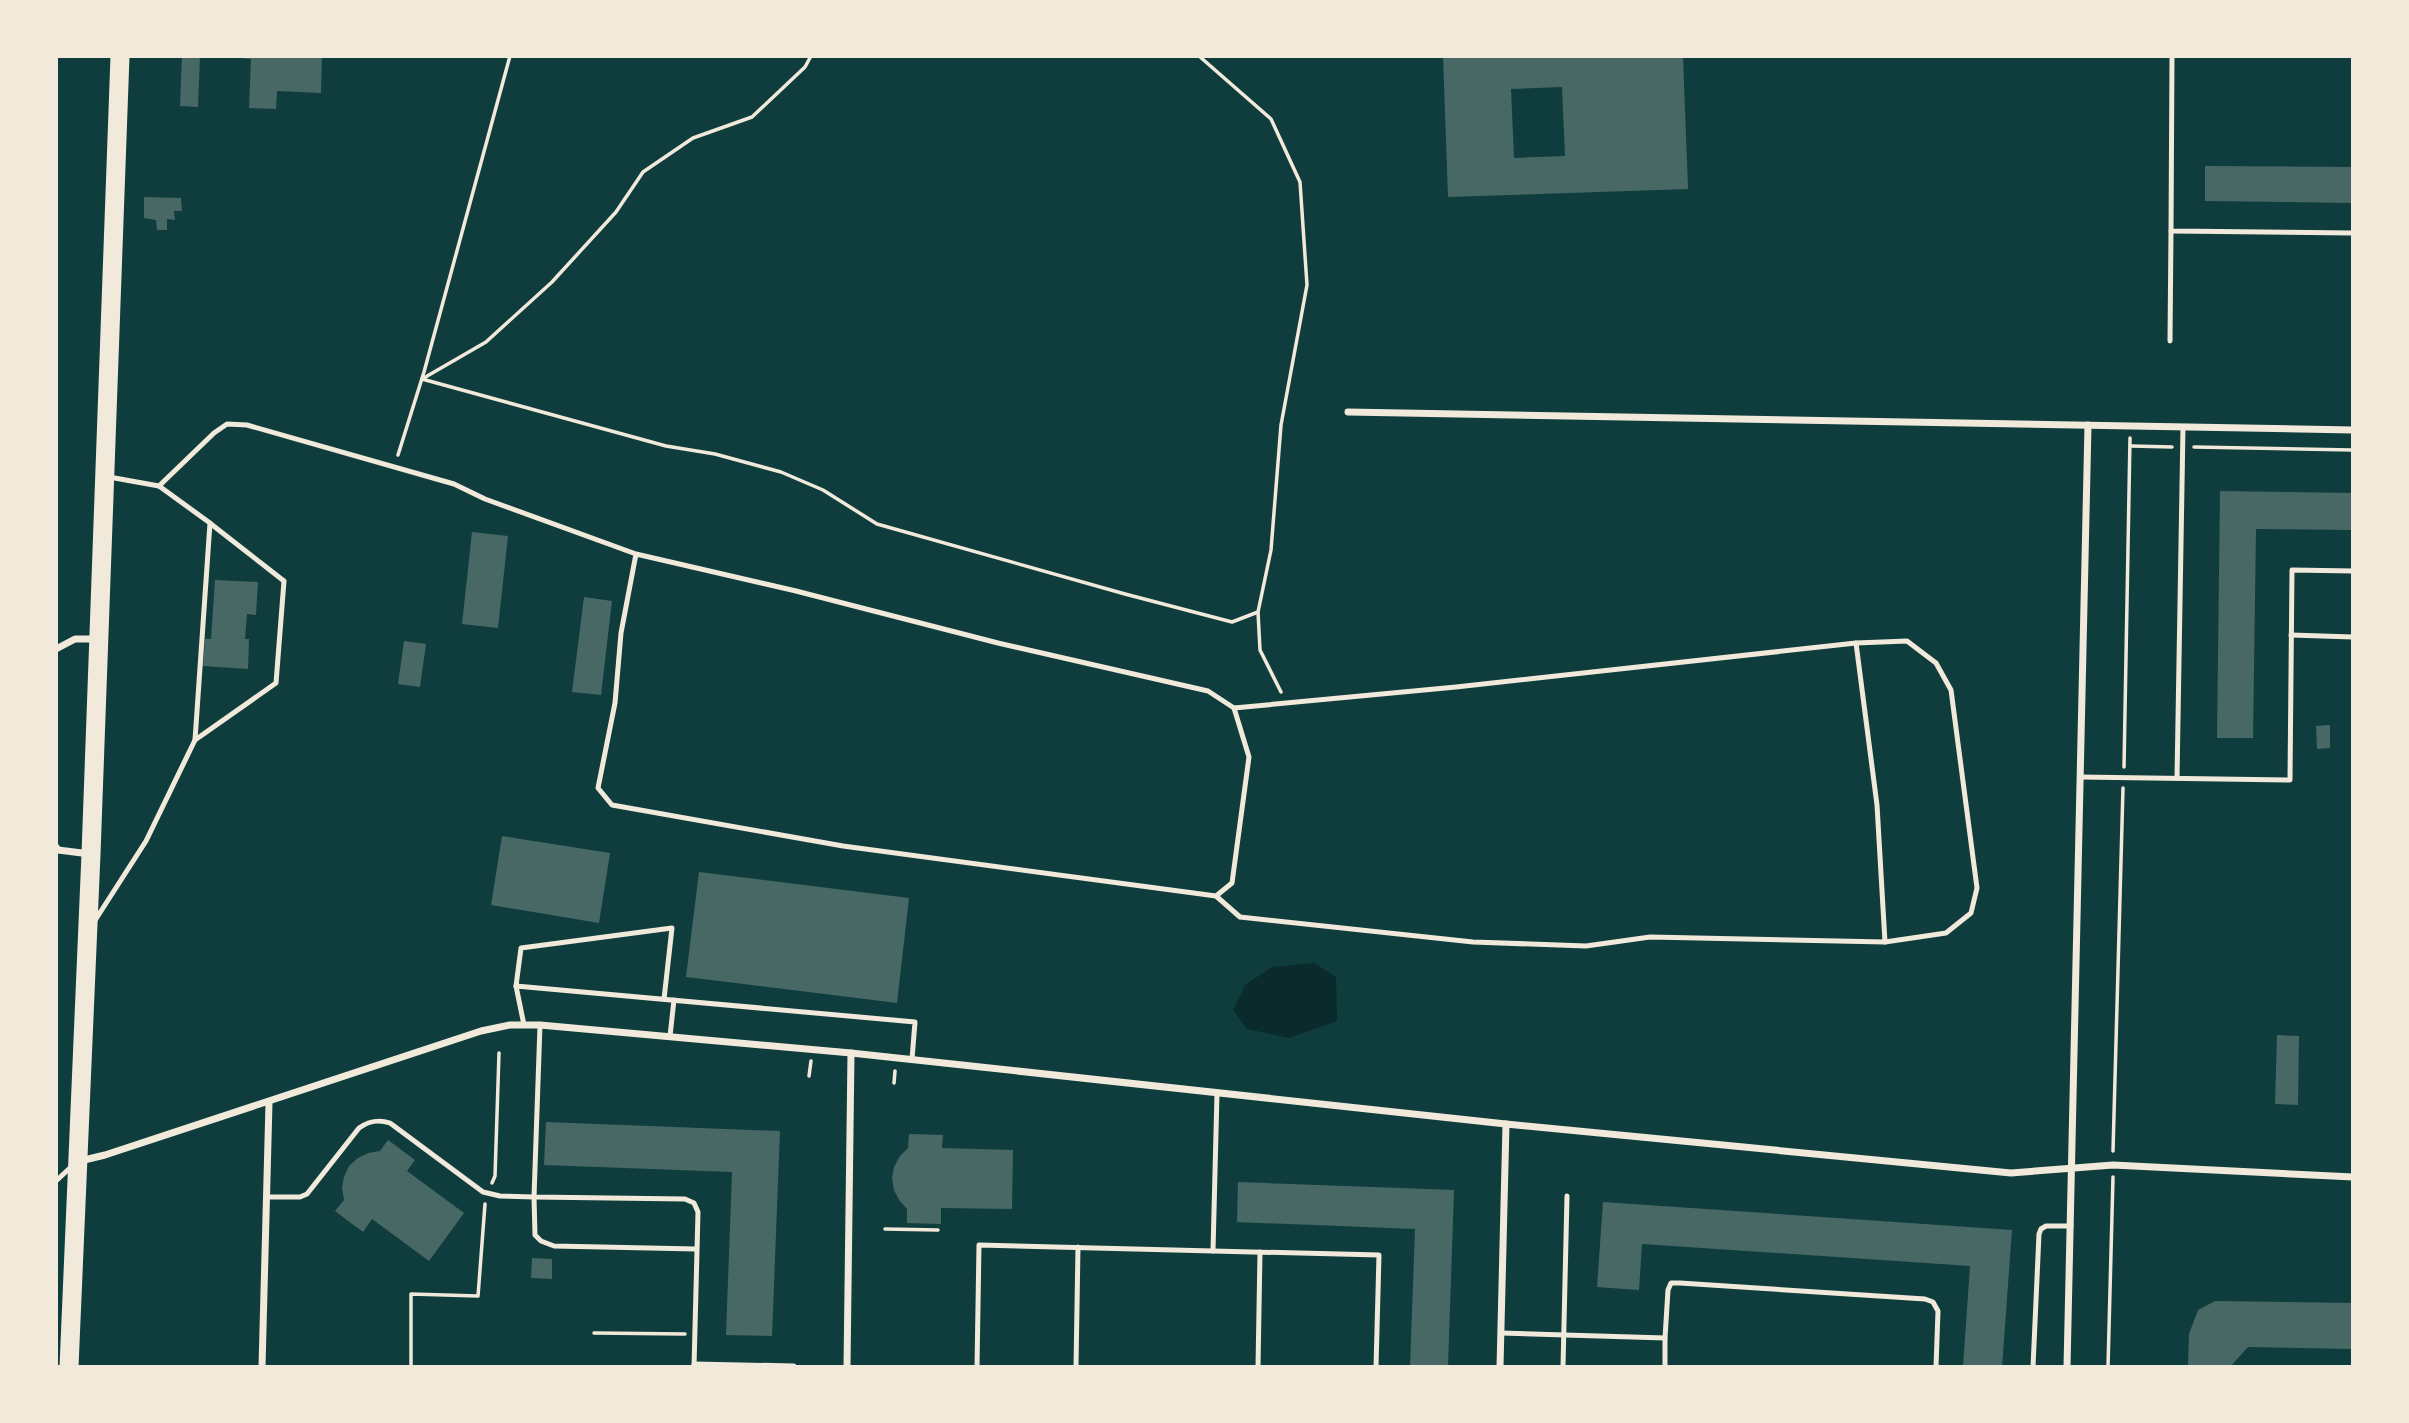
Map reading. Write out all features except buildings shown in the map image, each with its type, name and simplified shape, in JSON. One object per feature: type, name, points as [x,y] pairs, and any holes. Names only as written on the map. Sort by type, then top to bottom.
[{"type":"highway","points":[[69,1367],[63,1342],[79,1161],[120,56]]},
{"type":"street","points":[[1348,411],[2353,430]]},
{"type":"street","points":[[2067,1367],[2088,425]]},
{"type":"street","points":[[56,649],[75,639],[98,639]]},
{"type":"street","points":[[57,850],[91,854]]},
{"type":"street","points":[[79,1161],[269,1103],[481,1031],[510,1025],[540,1025],[912,1059],[1217,1094],[2011,1174],[2113,1165],[2353,1177]]},
{"type":"street","points":[[847,1367],[851,1053]]},
{"type":"street","points":[[262,1367],[269,1103]]},
{"type":"street","points":[[1500,1367],[1506,1124]]},
{"type":"lane","points":[[2169,341],[2172,56]]},
{"type":"lane","points":[[2171,231],[2353,233]]},
{"type":"lane","points":[[159,486],[214,433],[227,424],[247,425],[454,484],[485,499],[636,554],[796,591],[998,643],[1208,691],[1234,708],[1456,687],[1856,643],[1907,641],[1936,663],[1951,690],[1977,888],[1971,913],[1947,933],[1885,942],[1650,937],[1586,946],[1473,942],[1240,917],[1216,896],[843,846],[612,805],[598,788],[615,703],[621,633],[636,554]]},
{"type":"lane","points":[[2177,778],[2183,427]]},
{"type":"lane","points":[[104,476],[159,486],[284,581],[276,683],[195,740]]},
{"type":"lane","points":[[87,933],[146,841],[195,740],[210,523]]},
{"type":"lane","points":[[2080,777],[2290,780],[2292,570],[2353,572]]},
{"type":"lane","points":[[2291,635],[2353,637]]},
{"type":"lane","points":[[1856,643],[1877,805],[1885,942]]},
{"type":"lane","points":[[1216,896],[1232,883],[1249,757],[1234,708]]},
{"type":"lane","points":[[524,1025],[516,986],[521,948],[672,928],[664,999]]},
{"type":"lane","points":[[516,986],[915,1023],[912,1059]]},
{"type":"lane","points":[[670,1036],[674,1000]]},
{"type":"lane","points":[[540,1025],[535,1235],[548,1245],[695,1249]]},
{"type":"lane","points":[[1213,1251],[1217,1094]]},
{"type":"lane","points":[[267,1197],[300,1197],[307,1194],[359,1128],[368,1122],[376,1121],[390,1123],[488,1194],[685,1199],[694,1203],[698,1212],[694,1365],[794,1366]]},
{"type":"lane","points":[[56,1181],[79,1161]]},
{"type":"lane","points":[[1563,1367],[1567,1196]]},
{"type":"lane","points":[[2033,1367],[2039,1234],[2041,1228],[2046,1226],[2071,1226]]},
{"type":"lane","points":[[977,1367],[979,1245],[1379,1255],[1377,1367]]},
{"type":"lane","points":[[1076,1367],[1078,1247]]},
{"type":"lane","points":[[1258,1367],[1260,1252]]},
{"type":"lane","points":[[1665,1367],[1668,1290],[1671,1283],[1925,1299],[1933,1302],[1938,1311],[1936,1367]]},
{"type":"lane","points":[[1501,1333],[1665,1338]]},
{"type":"path","points":[[394,467],[422,379],[510,56]]},
{"type":"path","points":[[422,379],[486,342],[552,282],[616,212],[643,172],[693,138],[752,117],[805,67],[811,56]]},
{"type":"path","points":[[1199,56],[1271,119],[1300,182],[1307,285],[1281,425],[1270,550],[1258,612],[1260,650],[1286,703]]},
{"type":"path","points":[[422,379],[666,446],[715,454],[781,472],[822,490],[877,524],[1125,594],[1232,622],[1258,612]]},
{"type":"path","points":[[2108,1367],[2130,426]]},
{"type":"path","points":[[2130,446],[2353,450]]},
{"type":"path","points":[[411,1367],[411,1294],[478,1296],[483,1208],[495,1176],[499,1053]]},
{"type":"path","points":[[885,1228],[938,1230]]},
{"type":"path","points":[[594,1333],[694,1334]]},
{"type":"water","points":[[1314,963],[1336,977],[1337,1021],[1289,1038],[1247,1029],[1233,1010],[1245,985],[1272,967]]}]
